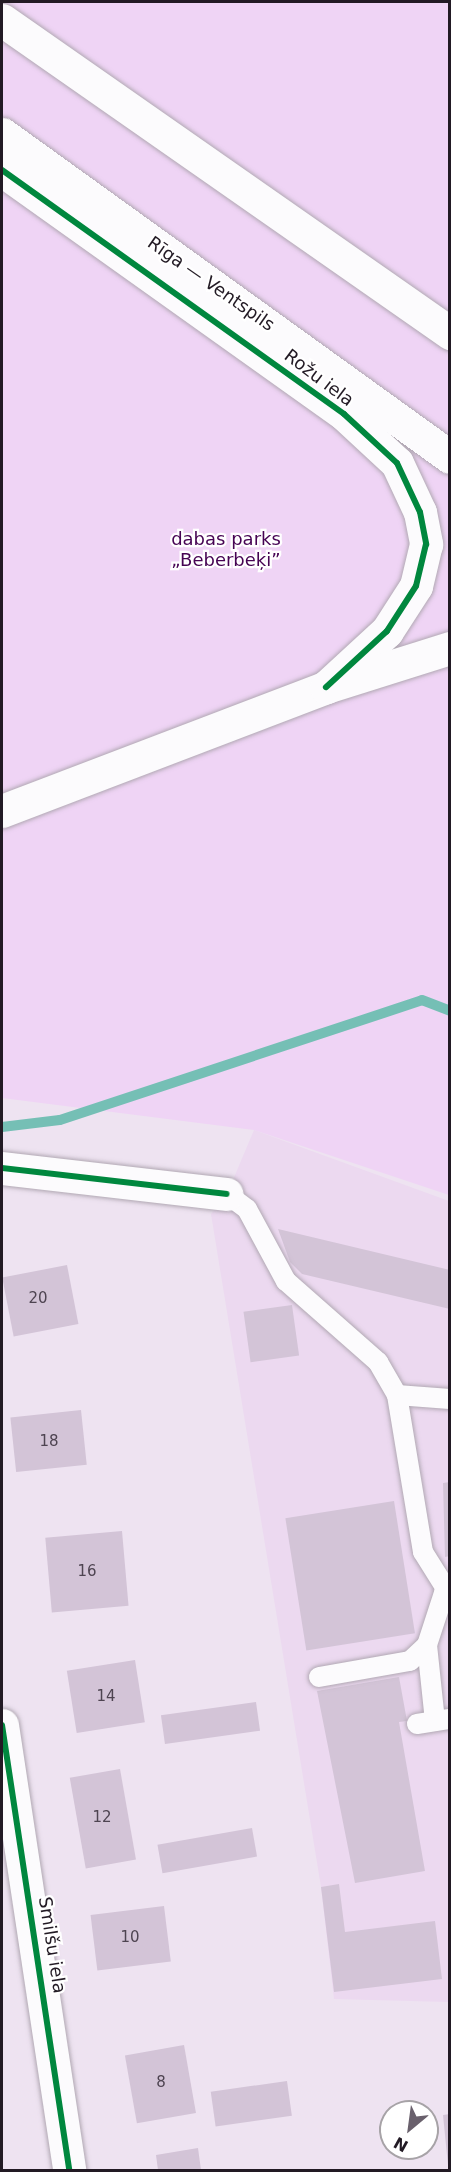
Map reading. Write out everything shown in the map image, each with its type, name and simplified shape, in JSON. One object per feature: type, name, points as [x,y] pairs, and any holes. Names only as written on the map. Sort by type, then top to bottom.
[{"type":"main road","points":[[2,20],[450,333]]},
{"type":"main road","name":"Rīga — Ventspils","points":[[2,134],[450,457]]},
{"type":"main road","name":"Rožu iela","points":[[2,170],[344,414],[397,463],[420,513],[426,544],[416,586],[387,631],[326,687]]},
{"type":"main road","name":"Rožu iela","points":[[2,811],[326,687],[450,648]]},
{"type":"main road","points":[[2,1168],[227,1194]]},
{"type":"main road","name":"Smilšu iela","points":[[2,1725],[69,2170]]},
{"type":"lane","points":[[227,1194],[247,1209],[286,1281],[378,1362],[396,1395],[423,1552],[448,1594],[427,1645],[410,1661],[319,1677]]},
{"type":"lane","points":[[396,1395],[450,1399]]},
{"type":"lane","points":[[427,1645],[434,1721]]},
{"type":"shaded area","points":[[254,1130],[449,1201],[449,2002],[334,1999],[321,1887],[211,1214],[227,1194]]},
{"type":"green space","name":"dabas parks „Beberbeķi”","points":[[2,2],[449,2],[449,1195],[254,1130],[2,1098]]},
{"type":"building","points":[[278,1229],[450,1270],[450,1309],[302,1274],[290,1262]]},
{"type":"building","points":[[67,1265],[78,1324],[14,1336],[2,1278]]},
{"type":"building","points":[[292,1305],[299,1356],[251,1362],[243,1312]]},
{"type":"building","points":[[81,1410],[87,1465],[16,1472],[10,1417]]},
{"type":"building","points":[[450,1482],[450,1556],[445,1557],[443,1483]]},
{"type":"building","points":[[394,1501],[415,1633],[306,1651],[285,1518]]},
{"type":"building","points":[[122,1531],[129,1606],[52,1612],[45,1538]]},
{"type":"building","points":[[135,1660],[145,1722],[77,1733],[67,1671]]},
{"type":"building","points":[[399,1677],[407,1721],[399,1722],[425,1871],[355,1883],[317,1691]]},
{"type":"building","points":[[256,1702],[260,1731],[165,1744],[161,1715]]},
{"type":"building","points":[[120,1769],[136,1860],[86,1868],[70,1778]]},
{"type":"building","points":[[252,1828],[257,1857],[162,1873],[157,1845]]},
{"type":"building","points":[[339,1884],[345,1932],[435,1921],[442,1979],[334,1992],[321,1887]]},
{"type":"building","points":[[164,1906],[171,1962],[97,1971],[91,1915]]},
{"type":"building","points":[[184,2045],[196,2113],[137,2123],[125,2055]]},
{"type":"building","points":[[287,2081],[292,2116],[216,2126],[211,2092]]},
{"type":"building","points":[[450,2114],[450,2165],[448,2165],[443,2115]]},
{"type":"building","points":[[198,2148],[201,2170],[158,2170],[156,2155]]},
{"type":"waterway","points":[[2,1127],[60,1120],[422,1000],[450,1011]]},
{"type":"cycle path","points":[[2,170],[344,414],[397,463],[420,512],[426,544],[416,586],[387,631],[326,687]]},
{"type":"cycle path","points":[[2,1168],[227,1194]]},
{"type":"cycle path","points":[[2,1725],[69,2170]]}]
